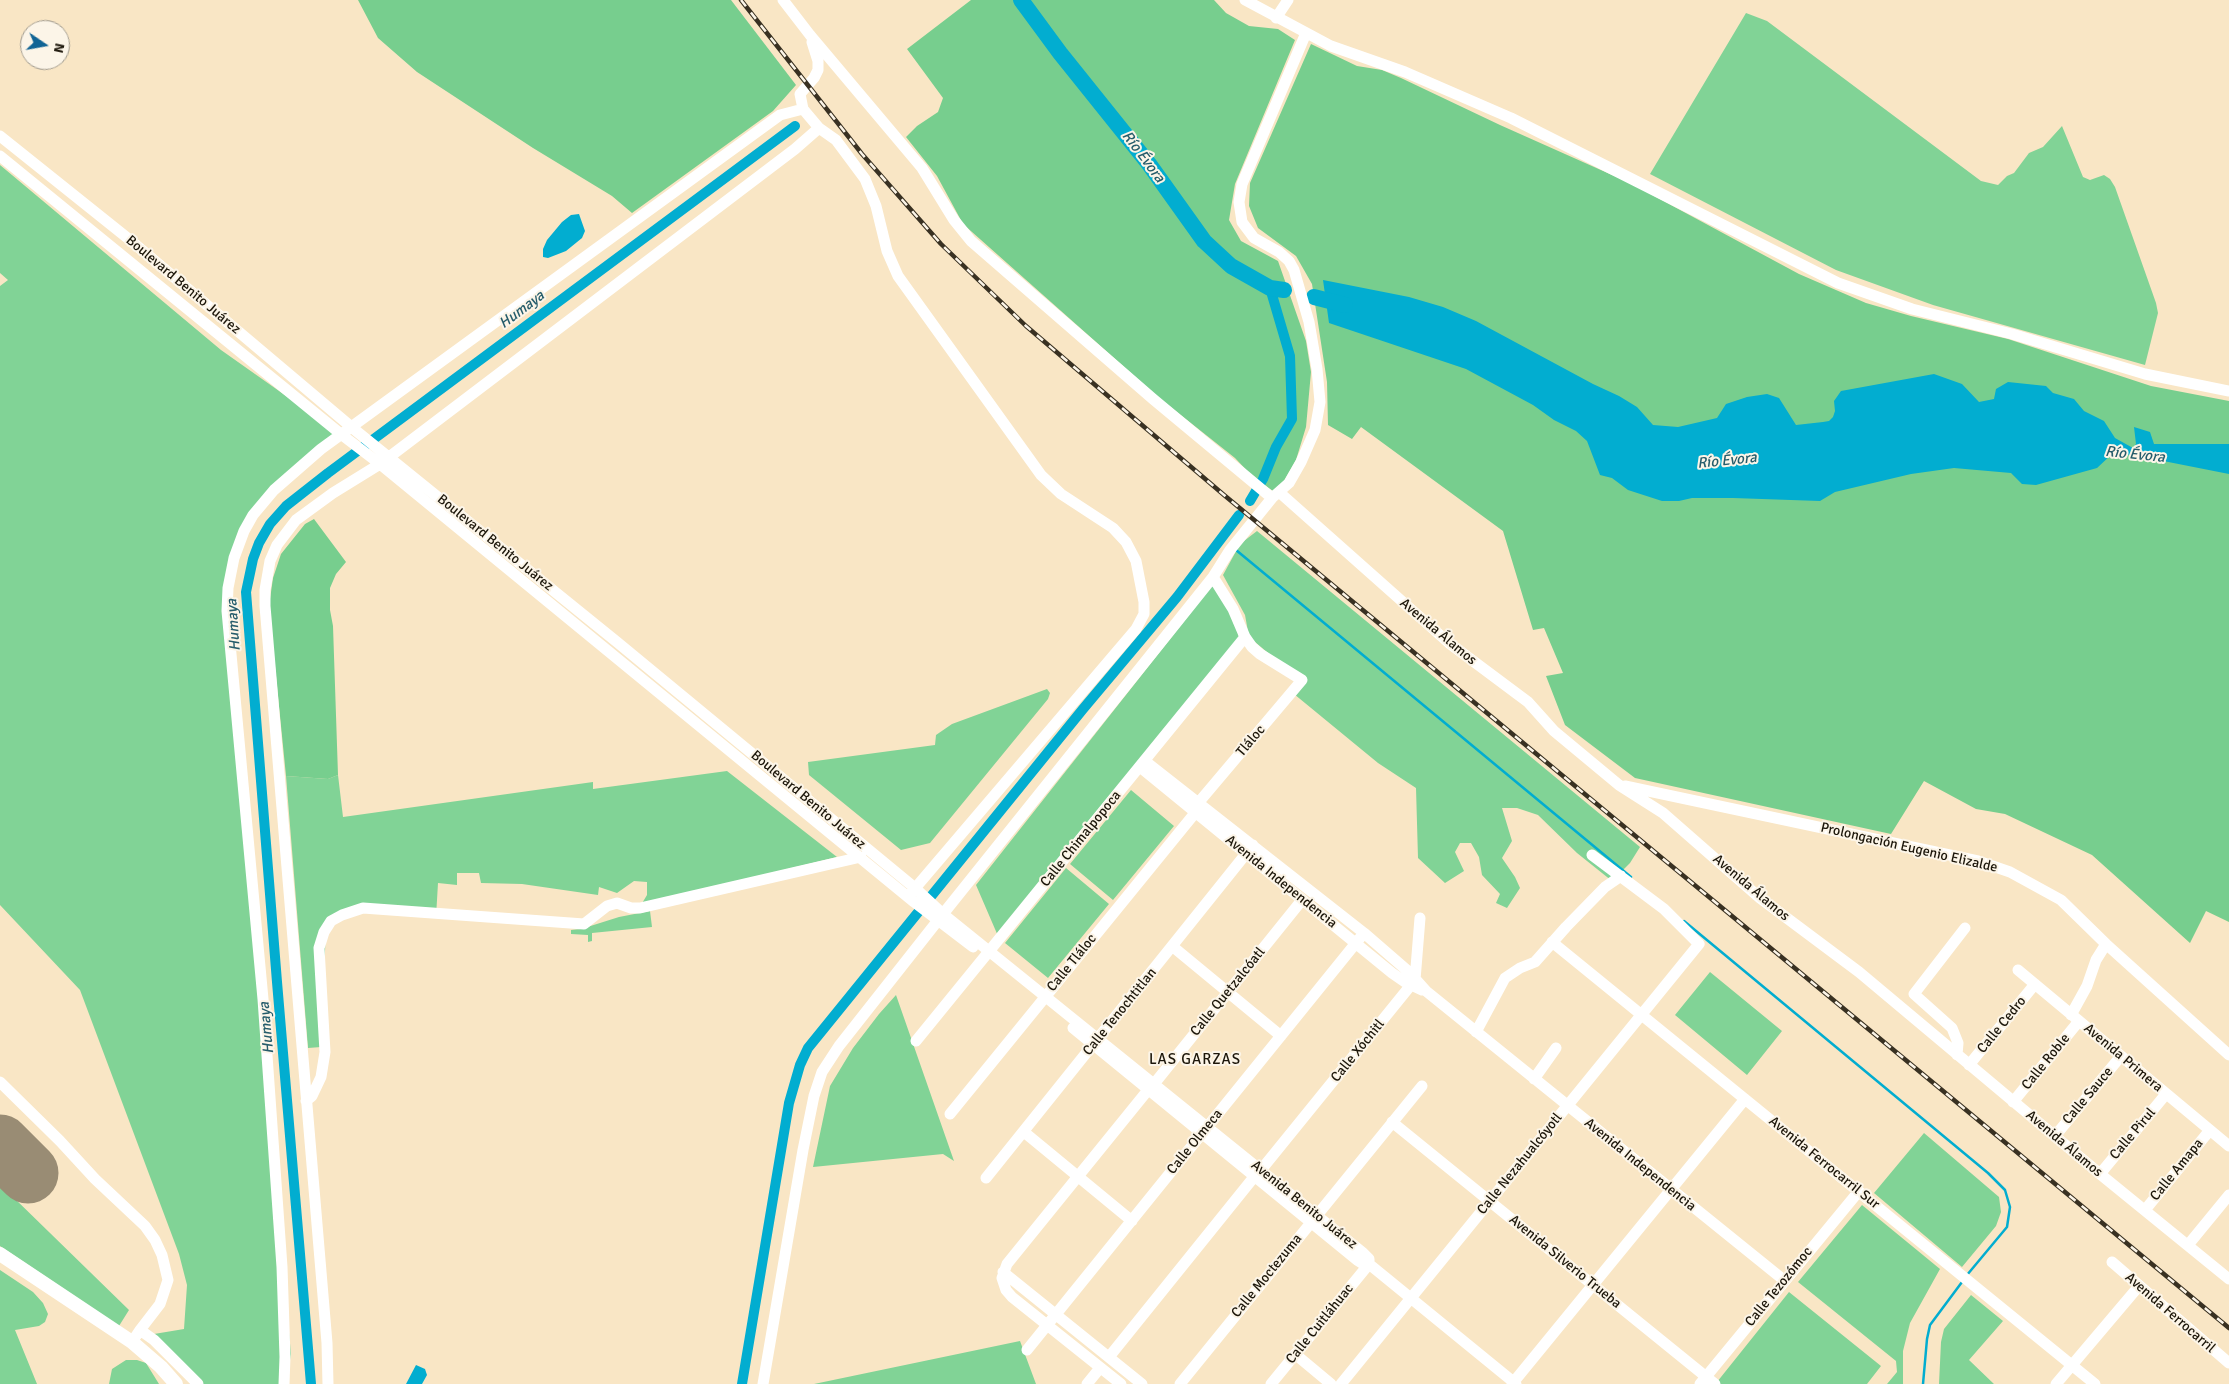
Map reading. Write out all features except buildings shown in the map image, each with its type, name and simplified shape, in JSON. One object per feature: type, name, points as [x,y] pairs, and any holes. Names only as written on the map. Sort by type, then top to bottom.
[{"type":"main road","points":[[0,1254],[132,1342],[161,1367],[176,1384]]},
{"type":"street","points":[[284,1384],[282,1267],[263,999],[227,611],[234,558],[253,515],[274,490],[309,459],[780,115],[814,78],[818,70],[818,61],[810,36],[784,0]]},
{"type":"street","points":[[1245,0],[1331,46],[1405,72],[1511,118],[1812,271],[1861,293],[1912,309],[2012,334],[2145,374],[2229,392]]},
{"type":"street","points":[[1276,18],[1288,0]]},
{"type":"street","points":[[763,1384],[803,1150],[818,1081],[840,1046],[938,915],[1213,577],[1230,550],[1293,476],[1315,430],[1320,402],[1317,369],[1308,322],[1294,270],[1289,260],[1280,252],[1254,238],[1242,222],[1239,202],[1242,184],[1306,33]]},
{"type":"street","name":"Avenida Álamos","points":[[810,36],[922,168],[954,220],[971,241],[1153,399],[1275,495],[1449,644],[1528,702],[1554,730],[1619,784],[1664,813],[1760,898],[1859,972],[1956,1055],[2229,1279]]},
{"type":"street","points":[[800,94],[803,108],[819,128],[836,140],[865,179],[876,206],[887,251],[898,276],[1041,475],[1062,494],[1113,528],[1126,542],[1136,561],[1144,602],[1144,614],[1136,629],[914,895]]},
{"type":"street","points":[[780,115],[803,108]]},
{"type":"street","points":[[328,1384],[328,1343],[265,606],[266,576],[277,545],[296,520],[385,460],[795,149],[819,128]]},
{"type":"street","name":"Boulevard Benito Juárez","points":[[0,136],[130,240],[353,428],[375,452],[938,915],[987,953]]},
{"type":"street","name":"Boulevard Benito Juárez","points":[[0,156],[343,436],[375,452]]},
{"type":"street","name":"Boulevard Benito Juárez","points":[[385,460],[861,857],[914,895]]},
{"type":"street","points":[[1213,577],[1233,609],[1244,637]]},
{"type":"street","name":"Tláloc","points":[[1197,807],[1302,680],[1260,654],[1244,637]]},
{"type":"street","name":"Calle Chimalpopoca","points":[[916,1041],[1143,764],[1244,637]]},
{"type":"street","name":"Avenida Independencia","points":[[1143,764],[1250,850],[1364,934],[1413,983]]},
{"type":"street","name":"Prolongación Eugenio Elizalde","points":[[1619,784],[1988,864],[2019,877],[2061,900],[2106,944],[2228,1053]]},
{"type":"street","name":"Calle Tláloc","points":[[950,1114],[1197,807]]},
{"type":"street","name":"Avenida Independencia","points":[[1250,850],[1302,900],[1356,943],[1426,991],[1785,1281]]},
{"type":"street","name":"Calle Tenochtitlan","points":[[986,1178],[1250,850]]},
{"type":"street","points":[[1476,1032],[1505,978],[1520,968],[1535,962],[1605,887],[1620,876],[1592,855]]},
{"type":"street","points":[[306,1101],[315,1090],[321,1077],[325,1052],[319,948],[324,932],[331,921],[342,915],[363,908],[584,924],[607,906],[617,903],[631,908],[640,908],[861,857]]},
{"type":"street","name":"Calle Nezahualcóyotl","points":[[1341,1384],[1699,944],[1664,909],[1620,876]]},
{"type":"street","name":"Calle Quetzalcóatl","points":[[1003,1272],[1006,1264],[1302,900]]},
{"type":"street","points":[[1413,983],[1420,918]]},
{"type":"street","points":[[1956,1055],[1958,1044],[1952,1028],[1914,994],[1965,928]]},
{"type":"street","name":"Calle Olmeca","points":[[1027,1350],[1364,934]]},
{"type":"street","name":"Avenida Ferrocarril Sur","points":[[1552,942],[2095,1384]]},
{"type":"street","name":"Calle Roble","points":[[2013,1102],[2075,1018],[2096,960],[2106,944]]},
{"type":"street","points":[[1172,946],[1281,1036]]},
{"type":"street","name":"Avenida Benito Juárez","points":[[987,953],[1314,1219],[1366,1255],[1369,1264],[1514,1383]]},
{"type":"street","name":"Avenida Primera","points":[[2018,970],[2229,1146]]},
{"type":"street","name":"Calle Xóchitl","points":[[1109,1357],[1413,983]]},
{"type":"street","name":"Calle Cedro","points":[[1969,1065],[2035,984]]},
{"type":"street","points":[[1534,1079],[1556,1048]]},
{"type":"street","points":[[303,1054],[325,1052]]},
{"type":"street","name":"Calle Sauce","points":[[2055,1136],[2121,1056]]},
{"type":"street","points":[[0,1082],[60,1141],[101,1185],[145,1226],[155,1240],[162,1255],[168,1280],[160,1304],[132,1342]]},
{"type":"street","name":"Calle Moctezuma","points":[[1180,1384],[1422,1086]]},
{"type":"street","name":"Calle Pirul","points":[[2100,1174],[2166,1094]]},
{"type":"street","points":[[1514,1383],[1745,1099]]},
{"type":"street","name":"Avenida Silverio Trueba","points":[[1392,1122],[1593,1285],[1707,1382]]},
{"type":"street","name":"Calle Amapa","points":[[2145,1210],[2210,1130]]},
{"type":"street","points":[[1024,1132],[1132,1221]]},
{"type":"street","name":"Calle Tezozómoc","points":[[1707,1382],[1785,1281],[1859,1191]]},
{"type":"street","points":[[2188,1245],[2229,1195]]},
{"type":"street","name":"Avenida Ferrocarril","points":[[2112,1262],[2229,1363]]},
{"type":"street","name":"Calle Cuitláhuac","points":[[1271,1384],[1369,1264]]},
{"type":"street","points":[[1121,1384],[1006,1290],[1002,1278],[1003,1272],[1142,1384]]},
{"type":"street","points":[[2056,1384],[2139,1286]]},
{"type":"street","points":[[140,1330],[167,1352],[198,1384]]},
{"type":"street","points":[[1295,1354],[1331,1384]]},
{"type":"street","points":[[1088,1384],[1100,1368]]},
{"type":"green space","points":[[358,0],[731,0],[796,85],[773,111],[632,213],[612,196],[533,148],[417,72],[378,38]]},
{"type":"green space","points":[[971,0],[1214,0],[1226,13],[1249,26],[1278,29],[1295,40],[1235,184],[1229,220],[1241,241],[1278,261],[1306,341],[1311,372],[1306,427],[1296,460],[1284,481],[1273,491],[1254,478],[1235,458],[1158,397],[963,224],[937,176],[906,137],[917,126],[938,112],[943,98],[907,49]]},
{"type":"green space","points":[[1746,13],[1767,21],[1981,181],[1998,185],[2007,176],[2014,173],[2029,153],[2043,147],[2062,126],[2083,177],[2090,180],[2104,175],[2110,179],[2115,187],[2156,303],[2158,313],[2145,365],[1933,305],[1836,270],[1650,174]]},
{"type":"green space","points":[[1311,44],[1357,66],[1382,70],[1401,78],[1630,183],[1799,274],[1866,303],[1911,316],[2008,339],[2151,386],[2229,401],[2229,922],[2206,911],[2190,943],[2092,855],[2005,814],[1976,809],[1924,781],[1891,834],[1635,778],[1565,725],[1546,676],[1563,673],[1544,628],[1533,630],[1503,531],[1361,427],[1352,439],[1328,425],[1327,382],[1312,284],[1296,256],[1258,228],[1249,206],[1250,183]]},
{"type":"green space","points":[[0,165],[221,350],[340,434],[252,515],[227,587],[268,1105],[291,1354],[286,1384],[195,1384],[148,1335],[184,1329],[187,1285],[179,1254],[80,990],[0,905],[0,286],[8,280],[0,273]]},
{"type":"green space","points":[[314,519],[346,562],[336,574],[330,588],[338,775],[328,779],[286,776],[269,606],[273,578],[281,554],[305,524]]},
{"type":"green space","points":[[1257,531],[1640,847],[1630,863],[1612,881],[1577,853],[1538,815],[1517,808],[1502,808],[1512,841],[1502,858],[1520,888],[1507,908],[1496,903],[1500,894],[1482,875],[1479,857],[1471,843],[1460,843],[1455,852],[1464,871],[1445,883],[1418,858],[1416,788],[1378,763],[1294,694],[1306,680],[1274,658],[1249,637],[1245,615],[1223,575],[1240,544]]},
{"type":"green space","points":[[1215,582],[1233,615],[1239,637],[998,936],[976,885]]},
{"type":"green space","points":[[1047,689],[1050,693],[1048,699],[930,843],[901,850],[809,775],[808,762],[935,745],[936,735],[952,724]]},
{"type":"green space","points":[[727,771],[837,857],[641,905],[647,895],[647,882],[634,881],[617,893],[599,887],[598,895],[522,884],[481,883],[479,873],[457,873],[457,885],[438,883],[436,917],[367,910],[326,927],[321,1047],[308,1048],[286,776],[328,779],[338,775],[343,817],[593,782],[593,789]]},
{"type":"green space","points":[[1131,790],[1174,826],[1113,900],[1070,864]]},
{"type":"green space","points":[[1066,868],[1109,904],[1048,978],[1005,943]]},
{"type":"green space","points":[[650,911],[652,927],[592,933],[592,941],[588,942],[588,935],[571,934],[571,930]]},
{"type":"green space","points":[[1710,972],[1782,1031],[1747,1075],[1675,1015]]},
{"type":"green space","points":[[896,995],[954,1161],[943,1154],[813,1167],[830,1086],[853,1048]]},
{"type":"green space","points":[[1924,1133],[1999,1197],[2001,1212],[1996,1226],[1962,1267],[1874,1193]]},
{"type":"green space","points":[[0,1160],[21,1181],[10,1194],[129,1310],[119,1326],[0,1246]]},
{"type":"green space","points":[[1862,1205],[1940,1269],[1910,1323],[1903,1351],[1903,1384],[1887,1384],[1897,1372],[1896,1361],[1798,1282]]},
{"type":"green space","points":[[0,1270],[33,1292],[43,1303],[48,1314],[45,1322],[39,1326],[15,1330],[37,1384],[0,1384]]},
{"type":"green space","points":[[1789,1292],[1881,1366],[1867,1384],[1719,1384],[1717,1382]]},
{"type":"green space","points":[[1971,1295],[2003,1321],[1969,1360],[1994,1384],[1939,1384],[1941,1342],[1944,1329]]},
{"type":"green space","points":[[1020,1341],[1036,1384],[814,1384]]},
{"type":"green space","points":[[126,1360],[137,1360],[146,1363],[159,1384],[109,1384],[112,1369]]},
{"type":"water","points":[[579,214],[585,231],[582,238],[566,251],[548,258],[543,257],[543,249],[547,240],[562,222],[571,215]]},
{"type":"water","points":[[1323,280],[1409,297],[1443,307],[1476,321],[1619,396],[1637,407],[1653,425],[1678,427],[1717,418],[1726,404],[1747,397],[1767,394],[1779,398],[1796,425],[1829,421],[1835,411],[1834,401],[1841,391],[1934,374],[1962,384],[1979,402],[1994,399],[1996,389],[2008,382],[2046,386],[2053,393],[2074,399],[2084,411],[2104,421],[2115,438],[2133,448],[2136,444],[2134,427],[2150,432],[2154,444],[2229,444],[2229,474],[2133,455],[2112,454],[2097,468],[2036,485],[2022,484],[2011,473],[1954,468],[1911,474],[1835,492],[1820,501],[1692,498],[1679,501],[1662,501],[1628,490],[1612,478],[1600,475],[1587,441],[1576,431],[1554,420],[1533,405],[1466,369],[1329,323]]},
{"type":"water","points":[[416,1365],[425,1369],[427,1375],[422,1384],[406,1384]]},
{"type":"waterway","name":"Río Évora","points":[[1021,0],[1060,53],[1149,164],[1204,241],[1231,266],[1270,288],[1284,290]]},
{"type":"waterway","name":"Humaya","points":[[311,1384],[246,592],[253,559],[259,543],[270,524],[286,506],[328,473],[795,126]]},
{"type":"waterway","points":[[1250,501],[1263,479],[1276,447],[1292,419],[1290,356],[1270,288]]},
{"type":"waterway","name":"Río Évora","points":[[1314,297],[1345,305]]},
{"type":"waterway","points":[[742,1384],[789,1103],[800,1065],[808,1048],[1083,709],[1177,597],[1239,515]]},
{"type":"waterway","points":[[1236,550],[1631,877]]},
{"type":"waterway","points":[[1684,921],[1988,1173],[2005,1190],[2010,1207],[2007,1227],[1967,1275]]},
{"type":"waterway","points":[[1923,1384],[1930,1325],[1962,1282]]},
{"type":"runway","points":[[0,1145],[28,1173]]},
{"type":"railway","points":[[741,0],[862,154],[941,244],[1026,326],[1224,495],[2229,1328]]},
{"type":"district","name":"LAS GARZAS","points":[[1195,1060]]}]
